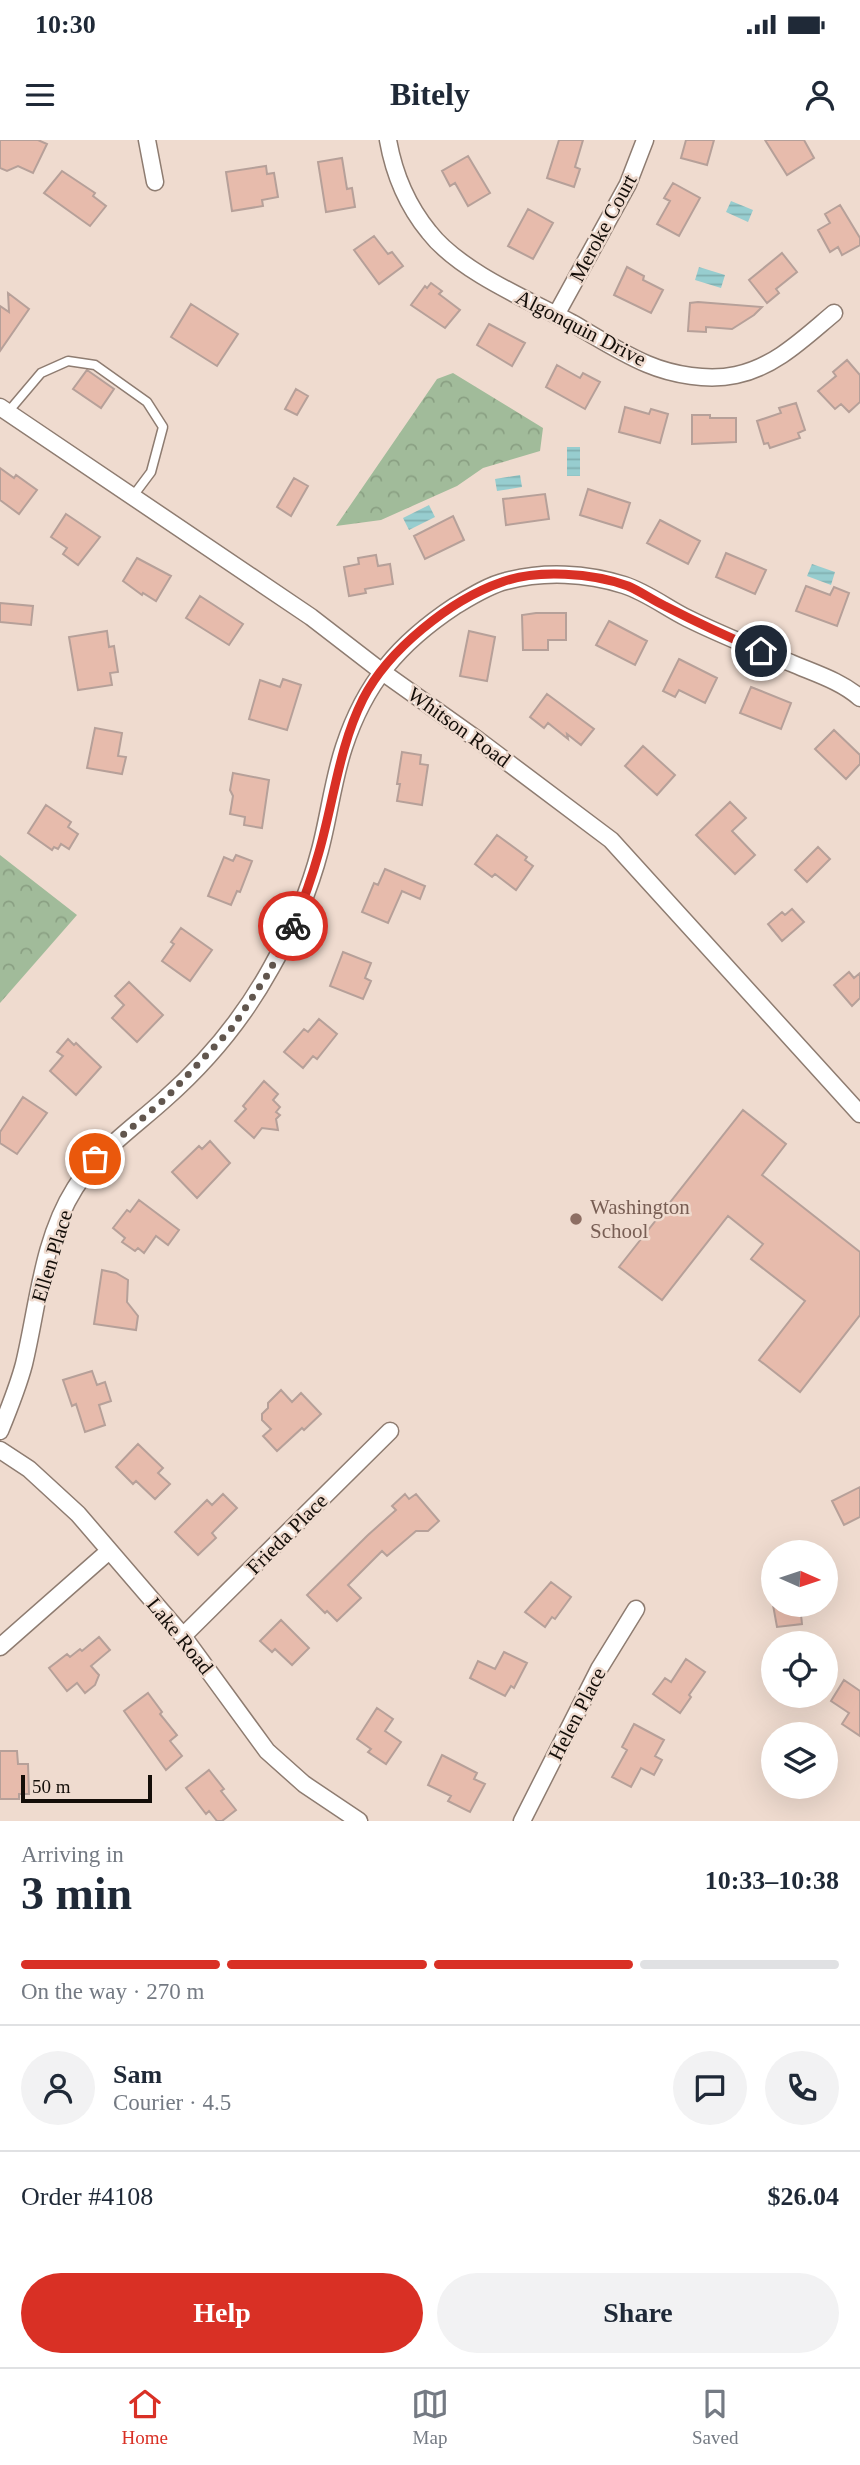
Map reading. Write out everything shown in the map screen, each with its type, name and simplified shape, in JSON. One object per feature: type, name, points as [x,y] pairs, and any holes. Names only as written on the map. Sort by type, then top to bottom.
[{"type":"street","points":[[147,140],[155,183]]},
{"type":"street","name":"Algonquin Drive","points":[[388,140],[392,161],[406,197],[430,233],[460,261],[506,289],[648,364],[697,377],[735,375],[771,363],[834,313]]},
{"type":"street","name":"Meroke Court","points":[[556,315],[628,184],[645,140]]},
{"type":"street","name":"Whitson Road","points":[[4,409],[311,617],[611,840],[860,1114]]},
{"type":"street","name":"Ellen Place","points":[[0,1431],[13,1401],[23,1365],[55,1230],[73,1190],[95,1159],[166,1098],[198,1066],[232,1028],[268,974],[289,935],[306,893],[320,851],[343,748],[363,698],[381,671],[425,626],[503,581],[550,573],[589,577],[627,586],[718,633],[826,678],[860,698]]},
{"type":"street","name":"Frieda Place","points":[[183,1636],[390,1431]]},
{"type":"street","name":"Lake Road","points":[[0,1450],[29,1469],[78,1514],[183,1636],[267,1751],[303,1784],[359,1821]]},
{"type":"street","points":[[0,1647],[110,1551]]},
{"type":"street","name":"Helen Place","points":[[522,1821],[598,1670],[636,1609]]},
{"type":"lane","points":[[4,409],[41,373],[68,361],[95,365],[147,401],[163,427],[150,472],[133,496]]},
{"type":"green space","points":[[453,373],[543,428],[540,451],[483,468],[457,486],[381,520],[336,526],[437,379]]},
{"type":"green space","points":[[0,855],[77,915],[0,1003]]},
{"type":"water","points":[[731,201],[753,210],[748,222],[726,212]]},
{"type":"water","points":[[699,267],[725,275],[721,288],[695,280]]},
{"type":"water","points":[[567,447],[580,447],[580,476],[567,476]]},
{"type":"water","points":[[520,475],[522,487],[497,491],[495,479]]},
{"type":"water","points":[[429,505],[435,517],[409,530],[403,518]]},
{"type":"water","points":[[812,564],[835,572],[831,585],[807,576]]},
{"type":"building","points":[[0,140],[38,140],[47,144],[33,173],[18,166],[7,171],[0,168]]},
{"type":"building","points":[[559,140],[583,140],[575,167],[580,169],[574,187],[547,178]]},
{"type":"building","points":[[686,140],[714,140],[707,165],[681,158]]},
{"type":"building","points":[[765,140],[804,140],[814,158],[787,175]]},
{"type":"building","points":[[468,156],[490,193],[468,206],[455,183],[450,186],[442,171]]},
{"type":"building","points":[[342,158],[347,189],[352,188],[355,207],[326,212],[318,162]]},
{"type":"building","points":[[266,166],[267,174],[274,173],[278,197],[262,200],[263,206],[232,211],[226,172]]},
{"type":"building","points":[[62,171],[95,193],[93,196],[106,206],[90,226],[44,193]]},
{"type":"building","points":[[673,183],[700,198],[679,236],[657,224],[670,201],[664,198]]},
{"type":"building","points":[[840,205],[860,238],[860,245],[842,255],[838,247],[830,252],[818,230],[830,223],[825,214]]},
{"type":"building","points":[[528,209],[553,223],[533,259],[508,246]]},
{"type":"building","points":[[374,236],[388,254],[392,252],[403,266],[379,284],[354,250]]},
{"type":"building","points":[[782,253],[797,272],[776,289],[779,293],[767,303],[749,280]]},
{"type":"building","points":[[627,267],[644,276],[643,280],[663,290],[651,313],[614,295]]},
{"type":"building","points":[[431,283],[442,291],[439,294],[460,310],[445,328],[411,305],[425,286],[427,288]]},
{"type":"building","points":[[8,293],[29,309],[0,351],[0,306],[9,312]]},
{"type":"building","points":[[690,303],[762,307],[732,329],[706,327],[706,332],[688,331]]},
{"type":"building","points":[[191,304],[238,334],[217,366],[171,337]]},
{"type":"building","points":[[489,324],[525,343],[512,366],[477,345]]},
{"type":"building","points":[[847,360],[860,375],[860,402],[849,412],[841,404],[835,409],[818,391],[836,376],[833,372]]},
{"type":"building","points":[[557,365],[580,378],[583,373],[600,382],[585,409],[546,387]]},
{"type":"building","points":[[87,370],[114,389],[101,408],[73,389]]},
{"type":"building","points":[[296,389],[308,396],[297,415],[285,409]]},
{"type":"building","points":[[796,403],[805,430],[798,433],[800,438],[770,448],[768,443],[764,444],[757,421],[781,413],[779,408]]},
{"type":"building","points":[[625,407],[649,414],[651,409],[668,414],[660,443],[619,432]]},
{"type":"building","points":[[692,415],[736,418],[736,442],[692,444]]},
{"type":"building","points":[[0,468],[14,478],[16,475],[37,490],[19,514],[0,500]]},
{"type":"building","points":[[294,478],[308,486],[291,516],[277,507]]},
{"type":"building","points":[[588,489],[630,503],[622,528],[580,515]]},
{"type":"building","points":[[545,494],[549,519],[506,525],[503,499]]},
{"type":"building","points":[[66,514],[100,537],[78,565],[63,554],[67,548],[51,537]]},
{"type":"building","points":[[453,516],[464,540],[425,559],[414,536]]},
{"type":"building","points":[[660,520],[700,541],[688,564],[647,543]]},
{"type":"building","points":[[726,553],[766,570],[755,594],[716,577]]},
{"type":"building","points":[[376,555],[378,566],[390,564],[393,584],[365,589],[366,593],[349,596],[344,567],[359,564],[358,558]]},
{"type":"building","points":[[137,558],[171,576],[156,601],[143,593],[142,595],[123,581]]},
{"type":"building","points":[[806,586],[830,595],[834,587],[849,593],[837,626],[796,611]]},
{"type":"building","points":[[200,596],[243,624],[229,645],[186,618]]},
{"type":"building","points":[[0,603],[33,606],[31,625],[0,622]]},
{"type":"building","points":[[566,613],[566,640],[548,640],[548,650],[523,650],[522,615]]},
{"type":"building","points":[[609,621],[647,641],[635,665],[596,645]]},
{"type":"building","points":[[107,631],[109,647],[114,646],[118,672],[110,673],[112,685],[78,690],[69,637]]},
{"type":"building","points":[[469,631],[495,637],[487,681],[460,676]]},
{"type":"building","points":[[679,659],[717,678],[705,703],[679,690],[675,697],[663,691]]},
{"type":"building","points":[[283,679],[301,685],[287,730],[249,719],[260,680],[280,687]]},
{"type":"building","points":[[751,687],[791,703],[781,729],[740,713]]},
{"type":"building","points":[[547,694],[594,729],[581,745],[567,734],[568,739],[548,723],[544,728],[530,717]]},
{"type":"building","points":[[95,728],[122,733],[118,756],[126,757],[122,774],[87,768]]},
{"type":"building","points":[[834,730],[860,755],[860,764],[846,779],[815,749]]},
{"type":"building","points":[[643,746],[675,775],[657,795],[625,766]]},
{"type":"building","points":[[402,752],[421,755],[420,764],[428,765],[422,805],[397,801]]},
{"type":"building","points":[[233,773],[269,780],[262,828],[244,825],[245,817],[230,814]]},
{"type":"building","points":[[730,802],[746,818],[732,831],[755,855],[735,874],[696,835]]},
{"type":"building","points":[[46,805],[71,822],[68,827],[78,834],[69,849],[61,844],[58,849],[54,847],[52,850],[28,833]]},
{"type":"building","points":[[497,835],[527,857],[525,860],[533,866],[516,890],[495,874],[492,877],[475,864]]},
{"type":"building","points":[[818,847],[830,859],[807,882],[795,870]]},
{"type":"building","points":[[236,855],[252,861],[240,892],[237,891],[231,905],[208,896],[224,857],[233,861]]},
{"type":"building","points":[[385,869],[425,886],[420,899],[402,891],[388,923],[362,912],[374,883],[378,885]]},
{"type":"building","points":[[792,909],[804,922],[782,941],[768,924],[782,912],[785,915]]},
{"type":"building","points":[[181,928],[212,950],[190,981],[162,961]]},
{"type":"building","points":[[343,952],[371,963],[365,978],[371,981],[363,999],[330,986]]},
{"type":"building","points":[[849,972],[854,978],[860,973],[860,998],[852,1006],[834,985]]},
{"type":"building","points":[[129,982],[163,1015],[137,1042],[112,1018],[124,1005],[115,996]]},
{"type":"building","points":[[319,1019],[337,1034],[317,1059],[313,1056],[303,1068],[284,1052],[304,1029],[308,1032]]},
{"type":"building","points":[[68,1039],[74,1045],[76,1043],[101,1067],[76,1095],[50,1071],[63,1056],[57,1052]]},
{"type":"building","points":[[264,1081],[278,1094],[273,1100],[280,1107],[276,1112],[280,1115],[276,1119],[278,1130],[262,1128],[254,1138],[235,1121],[246,1109],[243,1106]]},
{"type":"building","points":[[23,1097],[47,1113],[17,1154],[0,1143],[0,1132]]},
{"type":"building","points":[[743,1110],[786,1144],[762,1175],[860,1252],[860,1315],[800,1392],[759,1360],[805,1301],[751,1259],[763,1244],[728,1216],[662,1300],[619,1267]]},
{"type":"building","points":[[210,1141],[230,1163],[197,1198],[172,1172],[199,1146],[202,1149]]},
{"type":"building","points":[[139,1200],[179,1230],[168,1245],[156,1236],[144,1253],[138,1248],[135,1251],[122,1242],[125,1238],[113,1228]]},
{"type":"building","points":[[102,1270],[116,1273],[128,1280],[127,1302],[138,1316],[136,1330],[94,1324]]},
{"type":"building","points":[[92,1371],[97,1385],[105,1382],[111,1401],[99,1405],[105,1425],[85,1432],[76,1404],[72,1406],[63,1380]]},
{"type":"building","points":[[281,1390],[292,1402],[301,1393],[321,1414],[277,1451],[263,1436],[271,1429],[262,1420],[262,1414],[268,1408],[268,1403]]},
{"type":"building","points":[[138,1444],[163,1468],[158,1473],[170,1484],[155,1499],[136,1481],[133,1484],[116,1467]]},
{"type":"building","points":[[860,1487],[860,1517],[844,1525],[832,1501]]},
{"type":"building","points":[[223,1494],[237,1508],[212,1533],[216,1538],[198,1555],[175,1532],[207,1500],[212,1505]]},
{"type":"building","points":[[405,1494],[409,1499],[416,1494],[439,1521],[428,1531],[416,1531],[387,1556],[382,1551],[348,1585],[361,1598],[337,1621],[307,1595],[396,1510],[392,1506]]},
{"type":"building","points":[[551,1582],[571,1597],[555,1619],[552,1617],[545,1627],[525,1612]]},
{"type":"building","points":[[775,1617],[801,1617],[802,1624],[777,1627]]},
{"type":"building","points":[[281,1620],[309,1648],[292,1665],[275,1649],[272,1652],[260,1641]]},
{"type":"building","points":[[99,1637],[110,1650],[91,1666],[99,1675],[95,1685],[85,1693],[77,1683],[67,1691],[49,1668],[67,1654],[70,1657],[80,1649],[82,1651]]},
{"type":"building","points":[[504,1652],[527,1663],[514,1688],[511,1686],[505,1696],[470,1678],[478,1661],[495,1669]]},
{"type":"building","points":[[686,1659],[705,1672],[680,1713],[653,1694],[665,1678],[671,1682]]},
{"type":"building","points":[[844,1680],[860,1691],[860,1736],[842,1724],[849,1713],[838,1706],[838,1690]]},
{"type":"building","points":[[148,1693],[177,1735],[170,1741],[182,1756],[166,1770],[124,1711]]},
{"type":"building","points":[[377,1708],[393,1719],[385,1731],[401,1742],[386,1764],[368,1752],[371,1749],[357,1739]]},
{"type":"building","points":[[634,1724],[664,1740],[655,1756],[662,1760],[654,1775],[641,1768],[631,1787],[612,1777],[627,1750],[622,1747]]},
{"type":"building","points":[[0,1751],[17,1751],[18,1764],[28,1764],[29,1794],[19,1794],[19,1799],[0,1799]]},
{"type":"building","points":[[442,1755],[477,1773],[474,1779],[485,1784],[470,1812],[448,1801],[451,1796],[428,1785]]},
{"type":"building","points":[[209,1770],[236,1810],[222,1821],[217,1821],[209,1811],[206,1814],[186,1788]]},
{"type":"way so far","points":[[95,1159],[166,1098],[232,1028],[268,974],[293,926]]},
{"type":"place","name":"Washington School","points":[[576,1219]]},
{"type":"route","points":[[293,926],[320,851],[343,748],[363,698],[381,671],[425,626],[466,600],[503,581],[550,573],[589,577],[627,586],[718,633],[761,651]]}]
